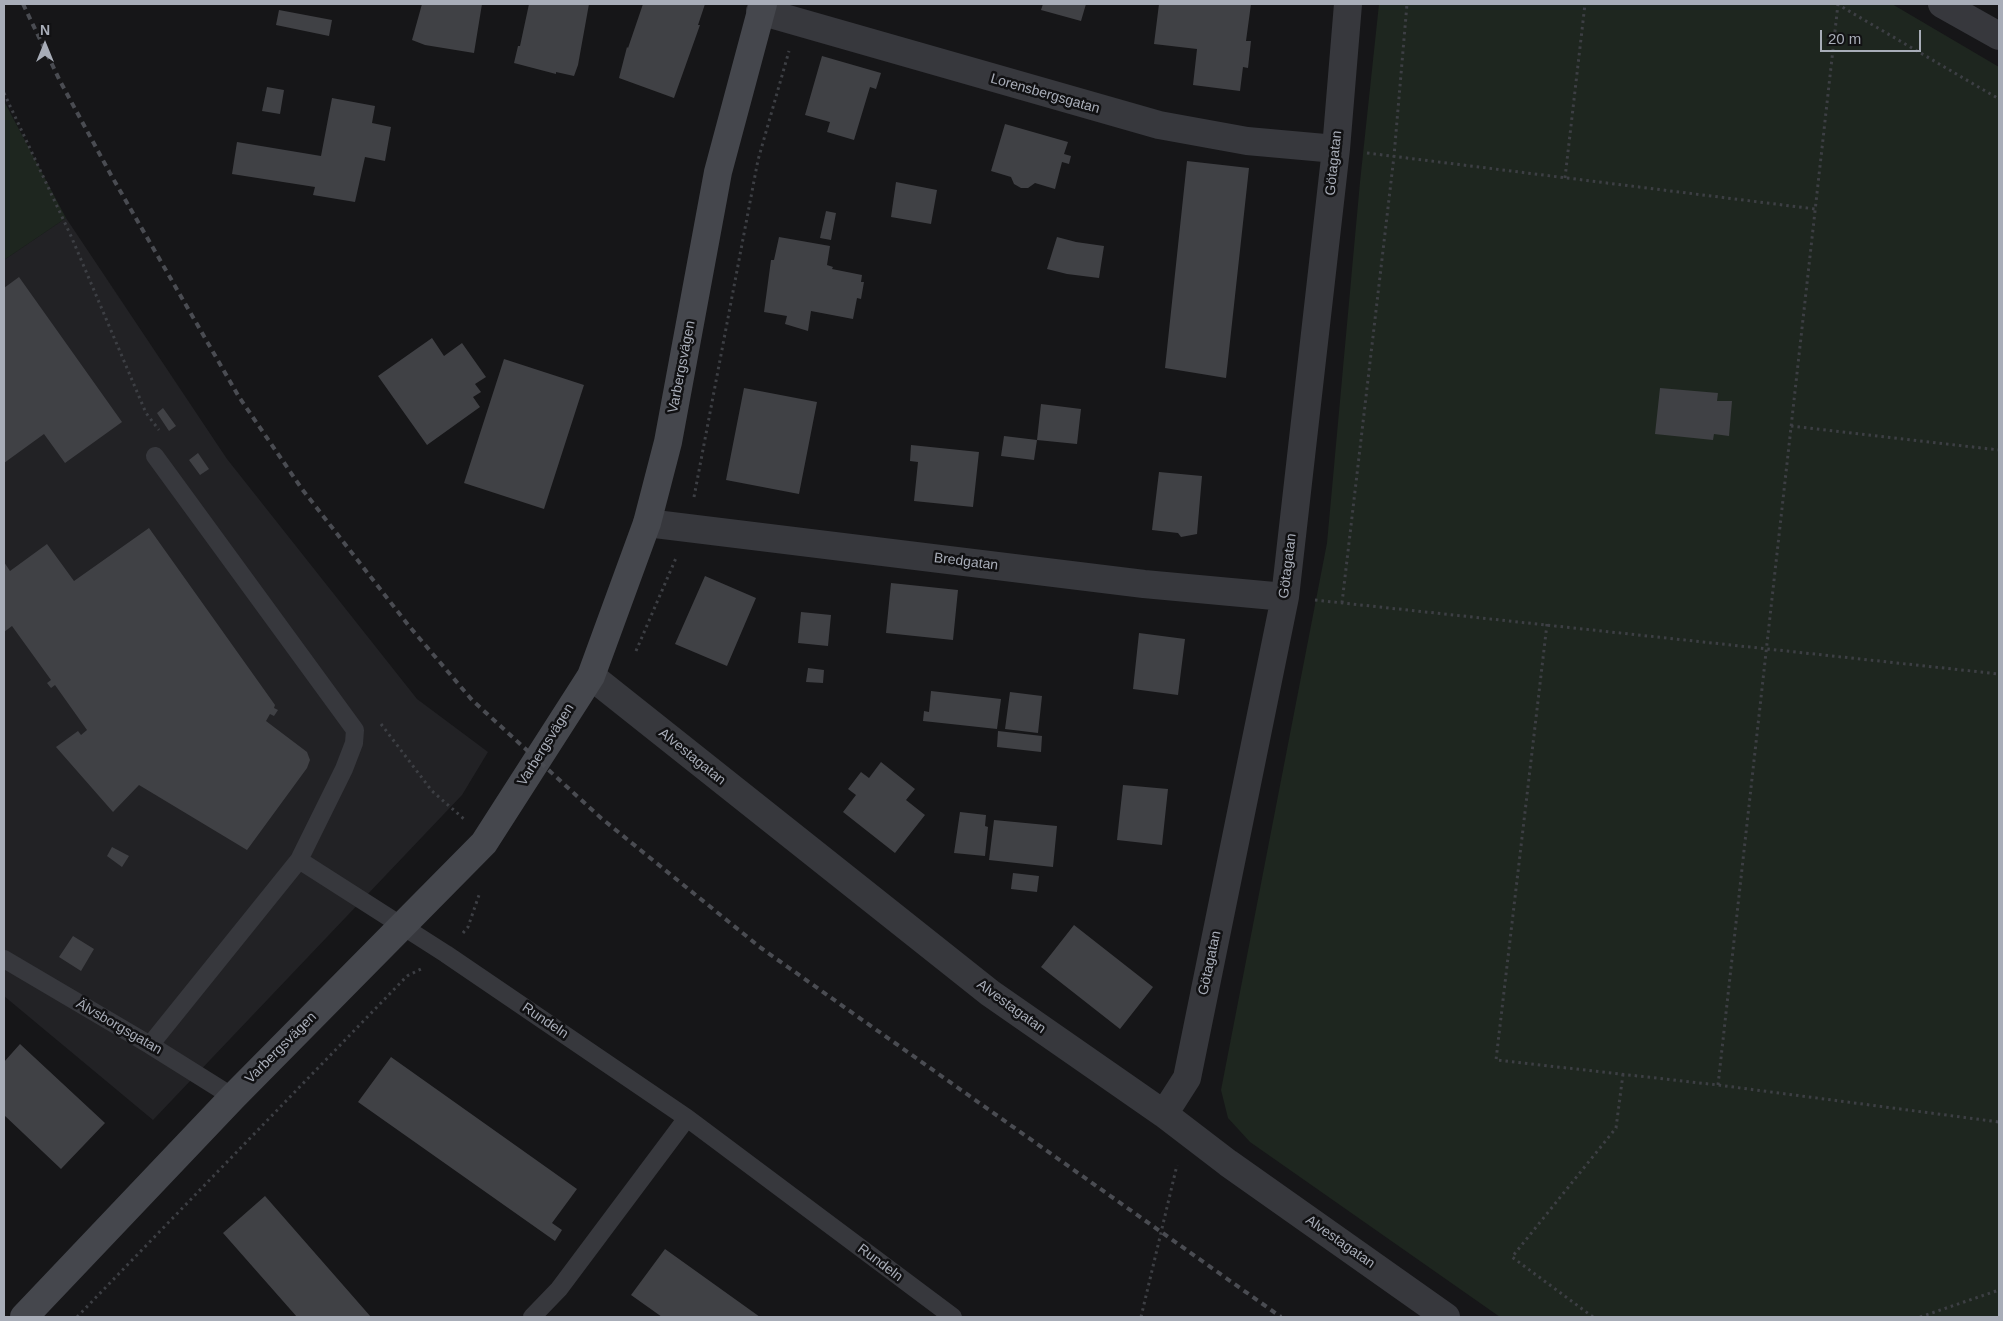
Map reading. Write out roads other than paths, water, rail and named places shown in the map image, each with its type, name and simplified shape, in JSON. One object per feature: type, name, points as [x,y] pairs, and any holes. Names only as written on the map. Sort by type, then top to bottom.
[{"type":"main road","name":"Varbergsvägen","points":[[24,1317],[233,1097],[484,843],[591,676],[647,523],[668,442],[718,172],[762,7]]},
{"type":"street","name":"Götagatan","points":[[1164,1114],[1187,1078],[1285,597],[1336,149],[1348,4]]},
{"type":"street","points":[[1942,4],[1999,36]]},
{"type":"street","name":"Lorensbergsgatan","points":[[762,7],[1159,125],[1247,142],[1336,149]]},
{"type":"street","name":"Bredgatan","points":[[647,523],[1144,584],[1285,597]]},
{"type":"street","name":"Alvestagatan","points":[[591,676],[990,994],[1164,1114],[1228,1163],[1446,1317]]},
{"type":"lane","points":[[150,1045],[299,860],[344,769],[354,743],[355,730],[155,456]]},
{"type":"lane","name":"Rundeln","points":[[299,860],[446,954],[687,1118],[953,1317]]},
{"type":"lane","name":"Älvsborgsgatan","points":[[4,959],[150,1045],[233,1097]]},
{"type":"lane","points":[[532,1317],[559,1289],[687,1118]]},
{"type":"railway","points":[[23,4],[60,81],[111,175],[239,397],[302,489],[409,626],[472,700],[601,818],[761,948],[1281,1317]]}]
